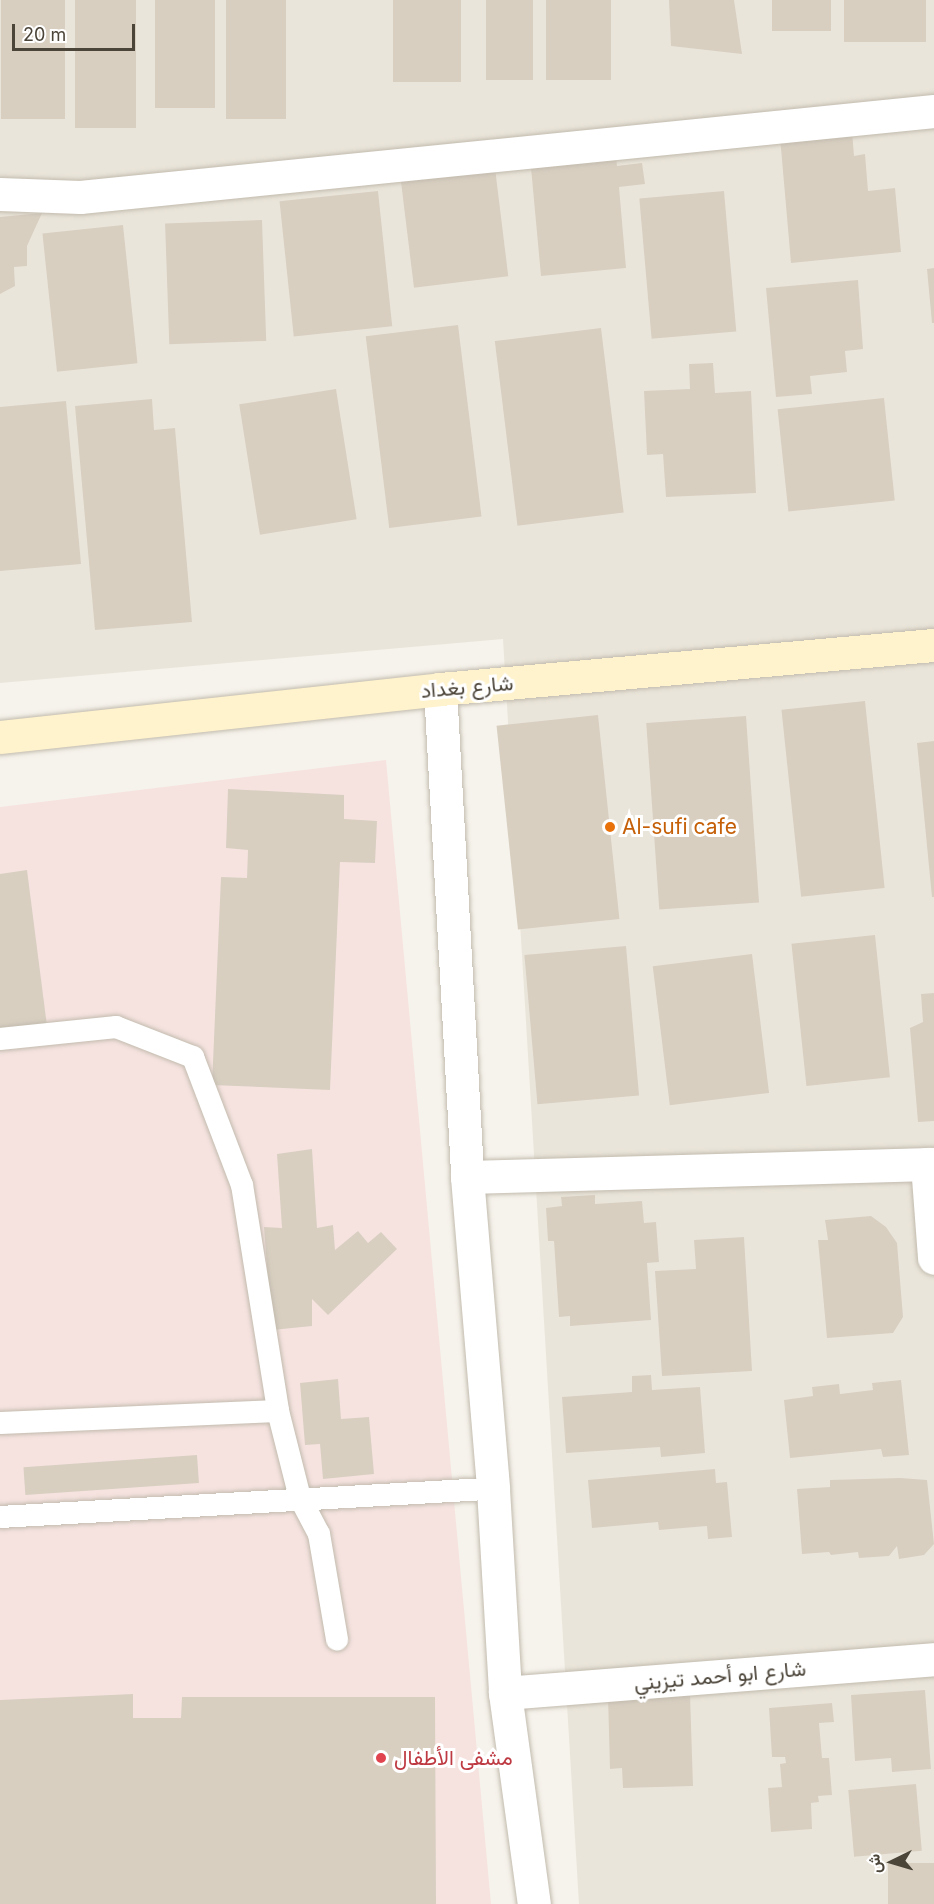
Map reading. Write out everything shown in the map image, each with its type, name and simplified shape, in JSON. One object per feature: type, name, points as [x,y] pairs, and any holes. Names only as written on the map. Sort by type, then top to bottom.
[{"type":"main road","name":"شارع بغداد","points":[[0,737],[440,689],[934,645]]},
{"type":"street","points":[[0,194],[80,197],[934,111]]},
{"type":"street","points":[[440,689],[467,1177],[493,1489],[506,1693],[534,1904]]},
{"type":"street","points":[[467,1177],[932,1164],[934,1258]]},
{"type":"street","name":"شارع ابو أحمد تيزيني","points":[[506,1693],[934,1659]]},
{"type":"lane","points":[[0,1039],[116,1027],[194,1058],[242,1185],[278,1411],[300,1498],[319,1534],[337,1639]]},
{"type":"lane","points":[[0,1423],[278,1411]]},
{"type":"lane","points":[[0,1517],[300,1498],[493,1489]]},
{"type":"shaded area","points":[[0,0],[934,0],[934,1904],[579,1904],[503,639],[0,683]]},
{"type":"shaded area","points":[[386,760],[491,1904],[0,1904],[0,807]]},
{"type":"building","points":[[1,0],[65,0],[65,119],[1,119]]},
{"type":"building","points":[[75,0],[136,0],[136,128],[75,128]]},
{"type":"building","points":[[155,0],[215,0],[215,108],[155,108]]},
{"type":"building","points":[[226,0],[286,0],[286,119],[226,119]]},
{"type":"building","points":[[393,0],[461,0],[461,82],[393,82]]},
{"type":"building","points":[[486,0],[533,0],[533,80],[486,80]]},
{"type":"building","points":[[546,0],[611,0],[611,80],[546,80]]},
{"type":"building","points":[[669,0],[734,0],[742,54],[671,46]]},
{"type":"building","points":[[772,0],[831,0],[831,31],[772,31]]},
{"type":"building","points":[[844,0],[926,0],[926,42],[844,42]]},
{"type":"building","points":[[852,131],[854,156],[865,154],[868,191],[895,188],[901,252],[791,263],[780,137]]},
{"type":"building","points":[[615,149],[617,166],[642,163],[645,184],[619,187],[626,268],[541,276],[530,157]]},
{"type":"building","points":[[495,168],[508,276],[414,288],[401,180]]},
{"type":"building","points":[[378,191],[392,326],[294,337],[280,201]]},
{"type":"building","points":[[724,191],[736,331],[652,339],[639,198]]},
{"type":"building","points":[[42,213],[27,246],[27,266],[14,267],[15,286],[0,294],[0,217]]},
{"type":"building","points":[[262,220],[266,341],[169,344],[165,223]]},
{"type":"building","points":[[123,225],[138,363],[57,372],[42,233]]},
{"type":"building","points":[[934,268],[934,323],[932,323],[927,269]]},
{"type":"building","points":[[858,280],[863,349],[845,351],[847,372],[810,376],[812,394],[776,397],[766,288]]},
{"type":"building","points":[[458,325],[482,517],[389,528],[366,336]]},
{"type":"building","points":[[601,328],[624,513],[517,526],[495,341]]},
{"type":"building","points":[[713,363],[715,393],[751,391],[756,493],[666,497],[663,454],[647,455],[644,391],[690,389],[689,364]]},
{"type":"building","points":[[336,389],[357,519],[260,535],[239,404]]},
{"type":"building","points":[[884,398],[895,500],[788,512],[778,409]]},
{"type":"building","points":[[152,399],[154,430],[175,428],[192,622],[95,630],[75,406]]},
{"type":"building","points":[[66,401],[81,564],[0,571],[0,407]]},
{"type":"building","points":[[865,701],[885,888],[801,897],[781,710]]},
{"type":"building","points":[[598,715],[619,919],[518,930],[497,726]]},
{"type":"building","points":[[746,716],[759,903],[659,910],[646,723]]},
{"type":"building","points":[[934,741],[934,897],[932,897],[917,743]]},
{"type":"building","points":[[228,789],[344,795],[344,819],[377,821],[375,863],[340,862],[330,1090],[212,1085],[221,877],[247,878],[248,850],[226,848]]},
{"type":"building","points":[[27,870],[47,1026],[0,1032],[0,874]]},
{"type":"building","points":[[875,935],[890,1077],[806,1086],[791,944]]},
{"type":"building","points":[[626,946],[639,1095],[537,1104],[524,955]]},
{"type":"building","points":[[752,954],[769,1093],[670,1105],[653,966]]},
{"type":"building","points":[[934,993],[934,1121],[918,1122],[910,1028],[923,1022],[921,994]]},
{"type":"building","points":[[312,1149],[317,1228],[333,1225],[335,1250],[358,1231],[368,1243],[381,1232],[397,1249],[328,1315],[312,1299],[312,1326],[272,1330],[264,1227],[282,1228],[277,1154]]},
{"type":"building","points":[[595,1195],[595,1204],[642,1201],[644,1223],[656,1222],[659,1262],[647,1263],[651,1320],[570,1326],[570,1316],[559,1317],[554,1241],[548,1241],[546,1208],[562,1206],[561,1197]]},
{"type":"building","points":[[871,1216],[886,1227],[897,1243],[903,1317],[893,1333],[827,1338],[818,1240],[828,1240],[825,1220]]},
{"type":"building","points":[[744,1237],[752,1371],[662,1376],[655,1271],[696,1269],[694,1240]]},
{"type":"building","points":[[651,1375],[652,1390],[700,1387],[705,1453],[661,1457],[660,1447],[566,1453],[562,1397],[632,1392],[632,1376]]},
{"type":"building","points":[[338,1379],[341,1419],[369,1417],[374,1474],[323,1479],[320,1444],[305,1445],[300,1383]]},
{"type":"building","points":[[901,1380],[909,1455],[883,1457],[881,1449],[790,1458],[784,1400],[813,1396],[812,1387],[839,1384],[840,1394],[873,1390],[872,1383]]},
{"type":"building","points":[[197,1455],[199,1483],[25,1495],[23,1467]]},
{"type":"building","points":[[715,1469],[716,1483],[727,1482],[732,1537],[708,1539],[707,1526],[659,1530],[658,1522],[592,1528],[588,1480]]},
{"type":"building","points":[[900,1478],[927,1480],[934,1544],[924,1555],[899,1559],[897,1546],[889,1556],[859,1558],[858,1552],[831,1555],[829,1552],[802,1554],[797,1489],[830,1487],[830,1480]]},
{"type":"building","points":[[925,1690],[931,1769],[892,1772],[891,1758],[855,1761],[851,1695]]},
{"type":"building","points":[[133,1694],[133,1718],[181,1718],[182,1697],[435,1697],[436,1904],[0,1904],[0,1700]]},
{"type":"building","points":[[690,1694],[693,1786],[623,1788],[622,1768],[610,1769],[608,1696]]},
{"type":"building","points":[[832,1703],[834,1722],[819,1723],[822,1758],[829,1758],[832,1795],[818,1796],[819,1802],[811,1803],[812,1829],[771,1832],[768,1788],[782,1787],[780,1764],[786,1763],[785,1757],[772,1757],[769,1708]]},
{"type":"building","points":[[916,1784],[922,1851],[854,1857],[848,1790]]},
{"type":"building","points":[[888,1863],[934,1863],[934,1904],[888,1904]]},
{"type":"place","name":"Al-sufi cafe","points":[[610,827]]},
{"type":"place","name":"مشفى الأطفال","points":[[381,1758]]}]
